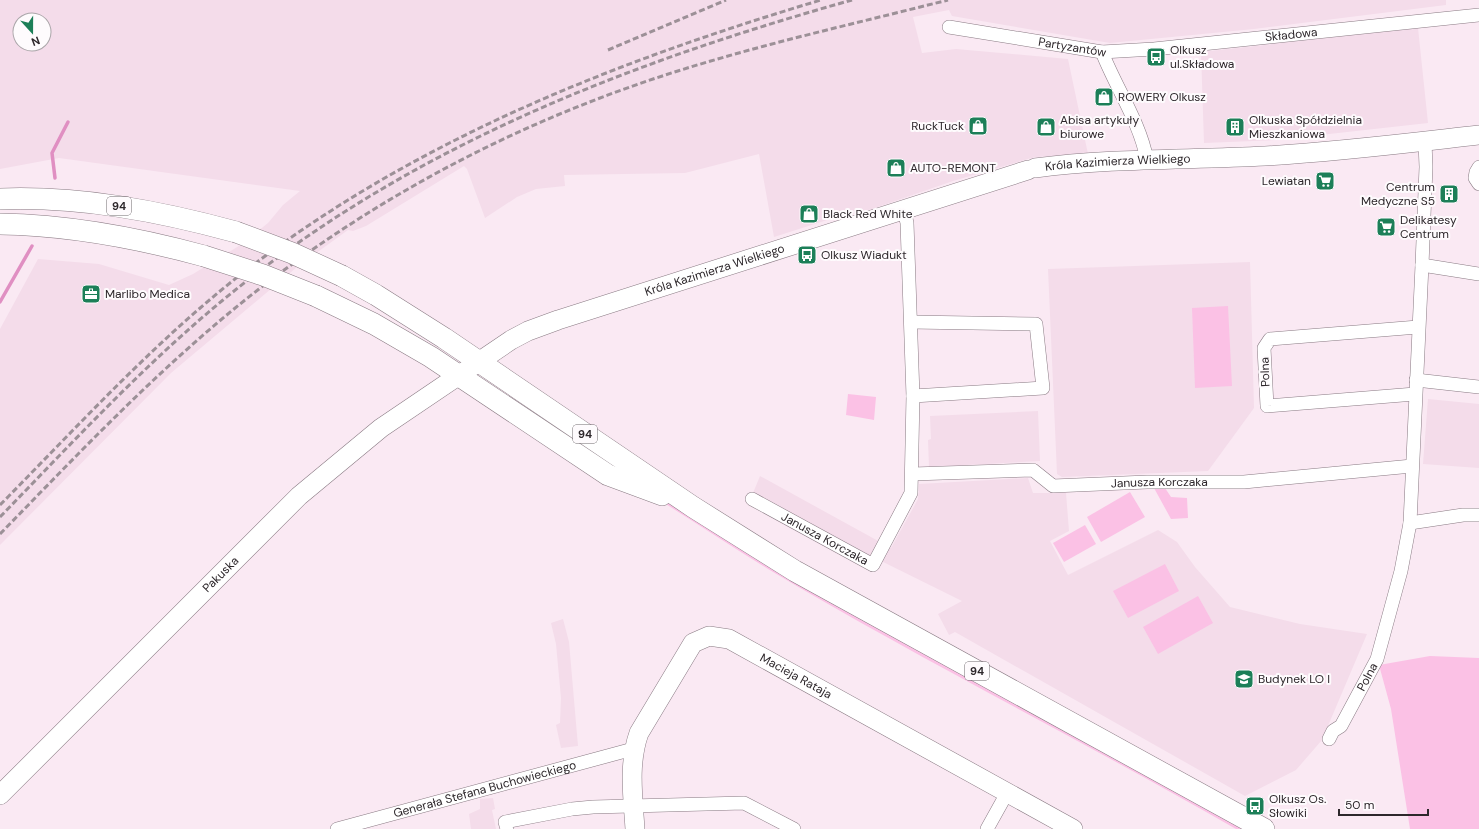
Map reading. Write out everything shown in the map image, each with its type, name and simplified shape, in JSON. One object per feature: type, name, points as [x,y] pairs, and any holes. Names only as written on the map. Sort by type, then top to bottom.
[{"type":"main road","name":"94","points":[[0,199],[52,200],[126,207],[163,214],[236,232],[285,250],[342,276],[376,295],[693,507],[795,571],[1264,829]]},
{"type":"main road","name":"94","points":[[0,224],[51,227],[118,236],[204,256],[250,270],[316,296],[379,327],[459,375],[608,475],[693,507]]},
{"type":"street","name":"Składowa","points":[[1102,52],[1154,49],[1479,15]]},
{"type":"street","name":"Partyzantów","points":[[950,27],[1102,52],[1142,138],[1147,160]]},
{"type":"street","name":"Króla Kazimierza Wielkiego","points":[[459,375],[511,340],[537,327],[1031,169],[1069,164],[1265,156],[1425,142],[1479,134]]},
{"type":"street","name":"Polna","points":[[1329,739],[1333,731],[1341,726],[1377,659],[1401,571],[1410,523],[1426,167],[1425,142]]},
{"type":"street","points":[[1479,167],[1475,178],[1479,184]]},
{"type":"street","name":"Janusza Korczaka","points":[[752,499],[873,565],[911,493],[913,474],[913,396],[907,223],[904,210]]},
{"type":"street","points":[[1422,265],[1479,274]]},
{"type":"street","points":[[911,322],[1036,324],[1043,388],[913,396]]},
{"type":"street","name":"Polna","points":[[1415,394],[1267,406],[1264,348],[1270,339],[1418,326]]},
{"type":"street","name":"Pakuska","points":[[0,795],[299,496],[381,428],[459,375]]},
{"type":"street","points":[[1416,380],[1479,386]]},
{"type":"street","name":"Janusza Korczaka","points":[[913,474],[1033,470],[1053,486],[1147,482],[1244,482],[1412,466]]},
{"type":"street","points":[[1410,523],[1463,515],[1479,515]]},
{"type":"street","name":"Macieja Rataja","points":[[635,829],[632,770],[633,749],[639,733],[693,643],[709,636],[720,636],[729,639],[1073,829]]},
{"type":"street","name":"Generała Stefana Buchowieckiego","points":[[337,829],[633,749]]},
{"type":"street","points":[[987,829],[1007,793]]},
{"type":"street","points":[[506,829],[505,822],[572,809],[593,807],[744,803],[794,829]]},
{"type":"shaded area","points":[[0,0],[1446,0],[1446,5],[1254,29],[1110,43],[952,16],[949,10],[913,17],[922,53],[956,49],[1068,59],[1088,154],[1035,157],[953,181],[872,209],[854,214],[846,214],[774,237],[759,154],[685,173],[564,175],[565,186],[536,189],[517,197],[485,218],[467,169],[464,166],[366,226],[353,231],[348,230],[297,267],[171,373],[0,545],[0,329],[38,259],[99,264],[169,285],[193,274],[242,244],[268,223],[283,205],[300,191],[59,158],[0,169]]},
{"type":"shaded area","points":[[1418,28],[1428,123],[1275,140],[1204,143],[1201,52]]},
{"type":"shaded area","points":[[1250,262],[1254,408],[1208,471],[1062,477],[1057,474],[1048,269]]},
{"type":"shaded area","points":[[1228,306],[1232,386],[1195,388],[1192,308]]},
{"type":"shaded area","points":[[848,394],[876,397],[874,420],[846,415]]},
{"type":"shaded area","points":[[1428,399],[1479,404],[1479,468],[1423,464]]},
{"type":"shaded area","points":[[1038,411],[1040,461],[929,467],[928,440],[931,439],[930,416]]},
{"type":"shaded area","points":[[760,476],[891,548],[918,499],[919,484],[1028,478],[1033,493],[1066,493],[1069,531],[1050,541],[1068,575],[1158,530],[1177,542],[1195,567],[1230,607],[1300,624],[1367,634],[1322,740],[1296,770],[1245,796],[955,632],[949,635],[938,614],[962,601],[869,555],[753,493]]},
{"type":"shaded area","points":[[1154,488],[1165,488],[1171,497],[1187,498],[1188,518],[1171,519]]},
{"type":"shaded area","points":[[1130,492],[1145,517],[1101,542],[1087,517]]},
{"type":"shaded area","points":[[661,501],[672,504],[1248,829],[1236,829],[884,636],[768,569]]},
{"type":"shaded area","points":[[1085,525],[1096,544],[1064,562],[1053,543]]},
{"type":"shaded area","points":[[1165,564],[1179,591],[1128,618],[1113,591]]},
{"type":"shaded area","points":[[1198,596],[1213,623],[1158,654],[1143,627]]},
{"type":"shaded area","points":[[563,619],[569,642],[578,746],[561,748],[556,725],[560,723],[561,698],[556,644],[551,623]]},
{"type":"shaded area","points":[[1430,656],[1479,658],[1479,829],[1410,829],[1391,709],[1379,665]]},
{"type":"shaded area","points":[[493,798],[495,809],[492,810],[496,829],[471,829],[469,814],[480,809],[480,799]]},
{"type":"waterway","points":[[55,178],[52,153],[68,122]]},
{"type":"waterway","points":[[0,302],[32,246]]},
{"type":"railway","points":[[608,50],[726,0]]},
{"type":"railway","points":[[0,505],[112,391],[199,309],[230,283],[297,234],[366,189],[438,149],[512,113],[587,81],[664,51],[821,0]]},
{"type":"railway","points":[[0,517],[136,378],[193,325],[223,300],[294,246],[367,198],[443,155],[521,117],[601,83],[683,52],[852,0]]},
{"type":"railway","points":[[0,534],[125,407],[224,317],[302,257],[346,227],[437,173],[532,126],[630,87],[748,50],[948,0]]},
{"type":"place","name":"Olkusz ul.Składowa","points":[[1156,57]]},
{"type":"place","name":"ROWERY Olkusz","points":[[1104,97]]},
{"type":"place","name":"RuckTuck","points":[[978,126]]},
{"type":"place","name":"Abisa artykuły biurowe","points":[[1046,127]]},
{"type":"place","name":"Olkuska Spółdzielnia Mieszkaniowa","points":[[1235,127]]},
{"type":"place","name":"AUTO-REMONT","points":[[896,168]]},
{"type":"place","name":"Lewiatan","points":[[1325,181]]},
{"type":"place","name":"Centrum Medyczne S5","points":[[1449,194]]},
{"type":"place","name":"Black Red White","points":[[809,214]]},
{"type":"place","name":"Delikatesy Centrum","points":[[1386,227]]},
{"type":"place","name":"Olkusz Wiadukt","points":[[807,255]]},
{"type":"place","name":"Marlibo Medica","points":[[91,294]]},
{"type":"place","name":"Budynek LO I","points":[[1244,679]]},
{"type":"place","name":"Olkusz Os. Słowiki","points":[[1255,806]]}]
